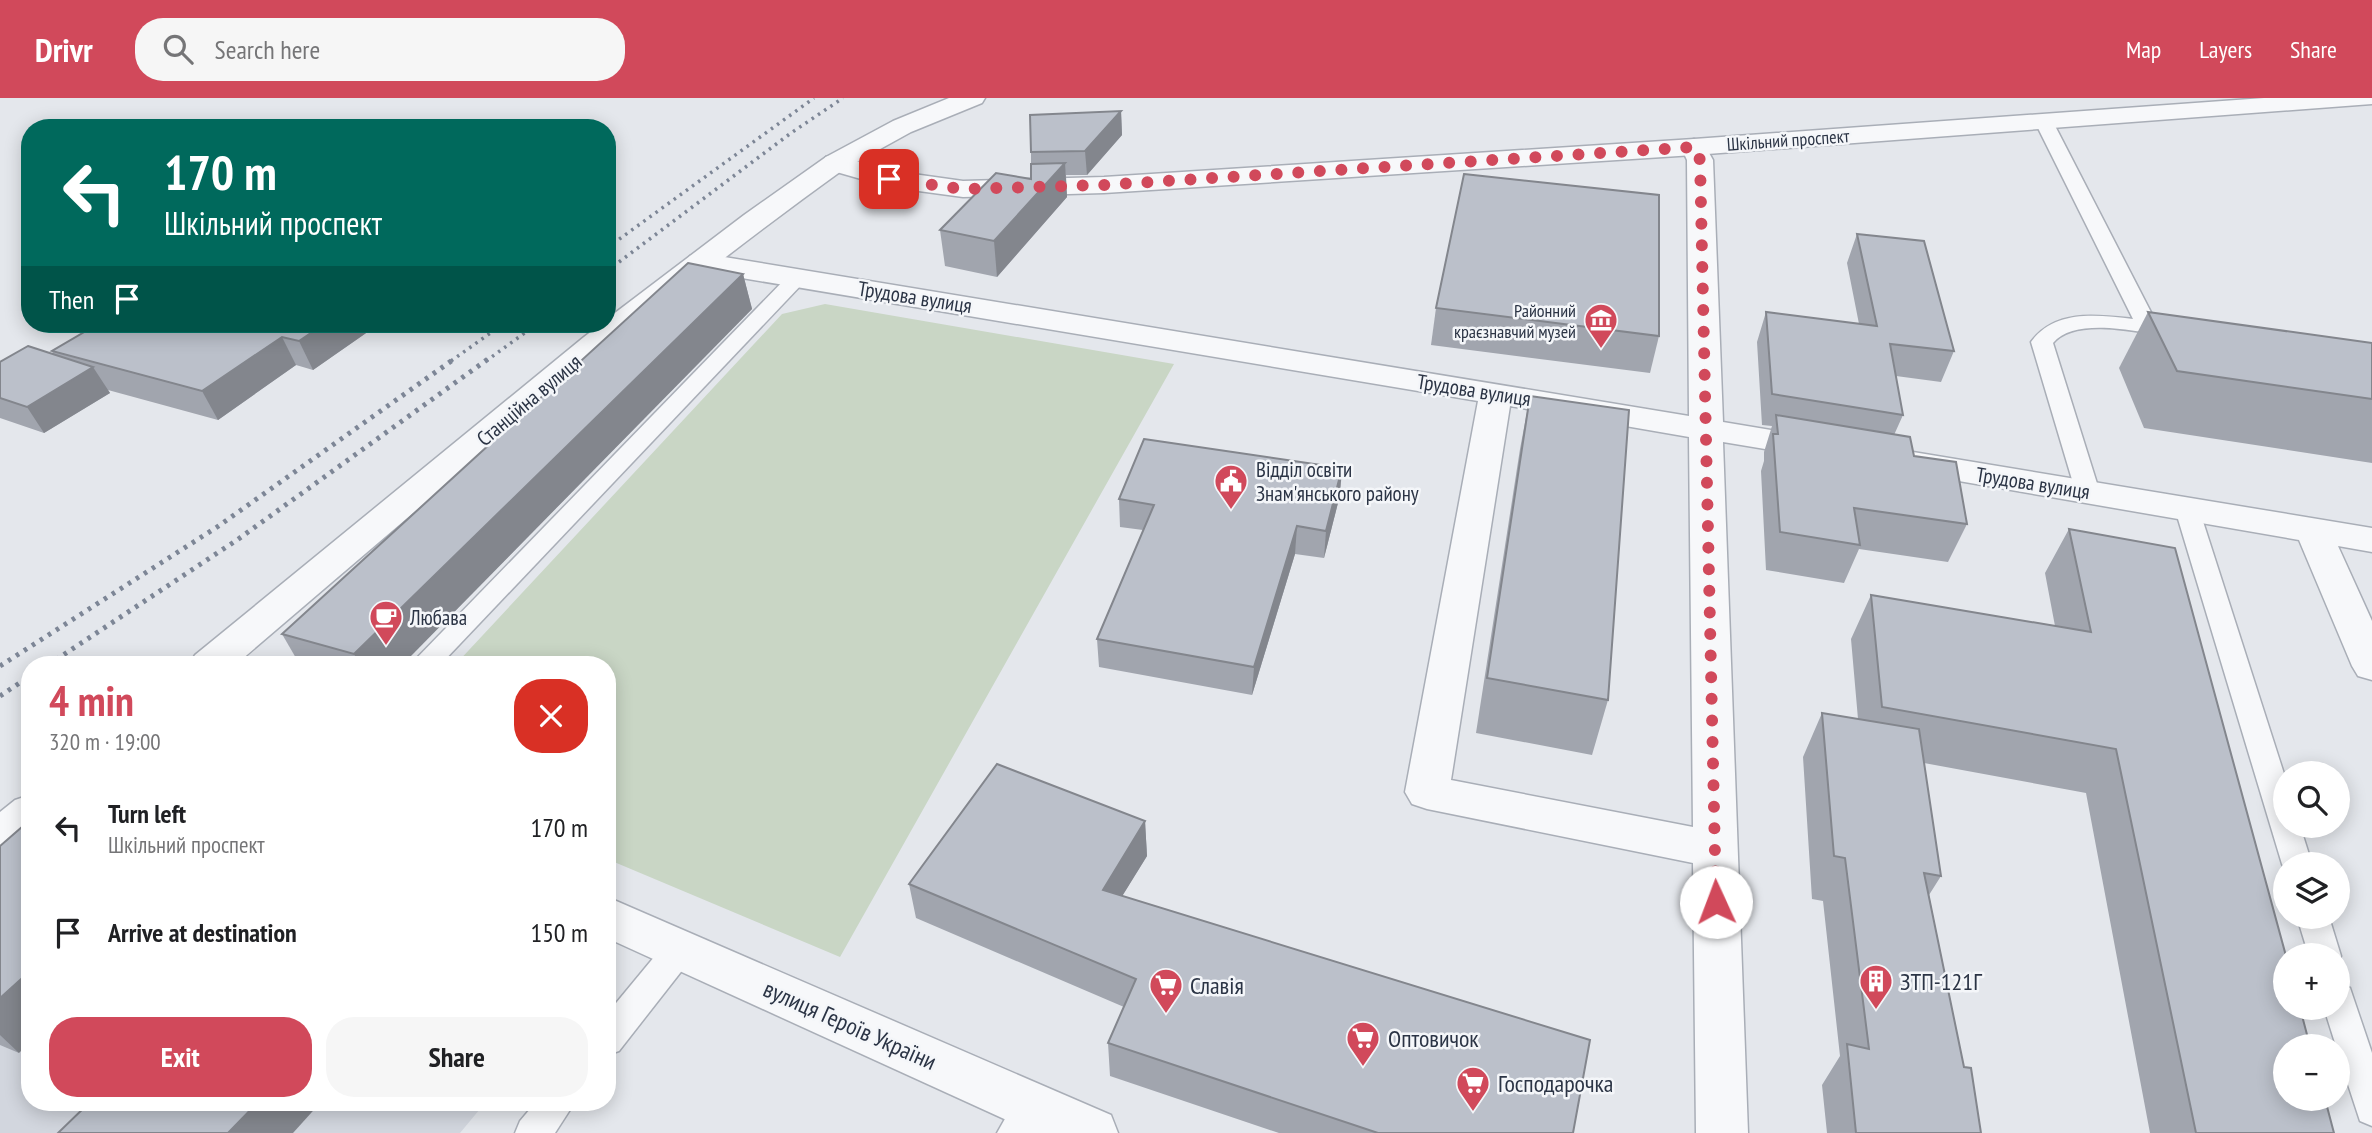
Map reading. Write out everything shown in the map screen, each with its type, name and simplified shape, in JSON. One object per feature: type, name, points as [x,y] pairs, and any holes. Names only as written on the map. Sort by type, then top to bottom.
[{"type":"street","name":"Станційна вулиця","points":[[616,328],[835,163],[876,137],[924,114],[973,98]]},
{"type":"street","name":"Шкільний проспект","points":[[835,163],[889,179],[963,189],[1104,185],[1695,147],[2366,98]]},
{"type":"street","points":[[1695,147],[1700,160],[1722,1133]]},
{"type":"street","name":"Трудова вулиця","points":[[700,262],[2372,540]]},
{"type":"street","name":"Станційна вулиця","points":[[220,656],[609,333]]},
{"type":"street","points":[[1496,394],[1427,792],[1714,849]]},
{"type":"street","points":[[2313,530],[2372,666]]},
{"type":"street","points":[[0,836],[21,819]]},
{"type":"street","name":"вулиця Героїв України","points":[[616,921],[680,949],[1023,1120],[1092,1133]]},
{"type":"lane","points":[[2043,120],[2148,328]]},
{"type":"lane","points":[[433,656],[797,278]]},
{"type":"lane","points":[[2088,493],[2042,342],[2054,328],[2079,323],[2110,323],[2201,336]]},
{"type":"lane","points":[[2187,509],[2293,852]]},
{"type":"lane","points":[[616,1029],[680,949]]},
{"type":"lane","points":[[2345,1020],[2372,1109]]},
{"type":"lane","points":[[533,1133],[551,1111]]},
{"type":"shaded area","points":[[21,881],[21,1111],[478,1111],[460,1133],[0,1133],[0,898]]},
{"type":"green space","points":[[825,304],[1174,364],[840,957],[616,863],[616,656],[463,656],[782,314]]},
{"type":"building","points":[[1121,111],[1085,151],[1031,152],[1030,115]]},
{"type":"building","points":[[1065,163],[994,241],[940,230],[996,173],[1031,179],[1031,164]]},
{"type":"building","points":[[1464,174],[1659,195],[1659,336],[1436,308]]},
{"type":"building","points":[[1857,234],[1924,241],[1954,351],[1890,344],[1903,415],[1772,394],[1766,312],[1877,326]]},
{"type":"building","points":[[688,263],[743,274],[354,654],[282,634],[611,333],[616,333],[616,329]]},
{"type":"building","points":[[2148,312],[2372,343],[2372,399],[2177,371]]},
{"type":"building","points":[[83,333],[311,333],[299,341],[282,337],[202,391],[52,351]]},
{"type":"building","points":[[28,346],[93,367],[27,407],[0,398],[0,362]]},
{"type":"building","points":[[1530,396],[1629,410],[1608,700],[1487,678]]},
{"type":"building","points":[[1776,415],[1910,437],[1914,456],[1956,462],[1967,524],[1854,508],[1860,545],[1780,532],[1773,434],[1778,434]]},
{"type":"building","points":[[1144,439],[1342,468],[1326,531],[1297,526],[1254,667],[1097,639],[1154,505],[1119,499]]},
{"type":"building","points":[[2069,529],[2175,548],[2273,908],[2273,929],[2279,929],[2282,943],[2273,943],[2273,1020],[2303,1020],[2307,1034],[2273,1034],[2273,1111],[2328,1111],[2334,1133],[2196,1133],[2116,749],[1882,707],[1871,595],[2091,632]]},
{"type":"building","points":[[1822,713],[1919,729],[1941,876],[1924,873],[1964,1067],[1971,1068],[1981,1133],[1856,1133],[1847,1044],[1869,1049],[1845,858],[1834,856]]},
{"type":"building","points":[[997,764],[1145,821],[1103,890],[1590,1040],[1573,1133],[1378,1133],[1108,1043],[1136,979],[909,884]]},
{"type":"building","points":[[21,828],[21,979],[0,998],[0,846]]},
{"type":"building","points":[[81,1111],[249,1111],[228,1133],[58,1133]]},
{"type":"railway","points":[[616,241],[814,98]]},
{"type":"railway","points":[[616,264],[791,133],[843,98]]},
{"type":"railway","points":[[451,361],[490,333]]},
{"type":"railway","points":[[486,361],[525,333]]},
{"type":"railway","points":[[0,666],[217,527],[454,359]]},
{"type":"railway","points":[[62,656],[237,540],[488,359]]},
{"type":"railway","points":[[0,696],[21,682]]},
{"type":"place","name":"Районний краєзнавчий музей","points":[[1601,350]]},
{"type":"place","name":"Відділ освіти Знам'янського району","points":[[1231,511]]},
{"type":"place","name":"Любава","points":[[386,647]]},
{"type":"place","name":"ЗТП-121Г","points":[[1876,1011]]},
{"type":"place","name":"Славія","points":[[1166,1015]]},
{"type":"place","name":"Оптовичок","points":[[1363,1068]]},
{"type":"place","name":"Господарочка","points":[[1473,1113]]},
{"type":"route","points":[[889,179],[963,189],[1104,185],[1695,147],[1700,160],[1716,902]]}]
